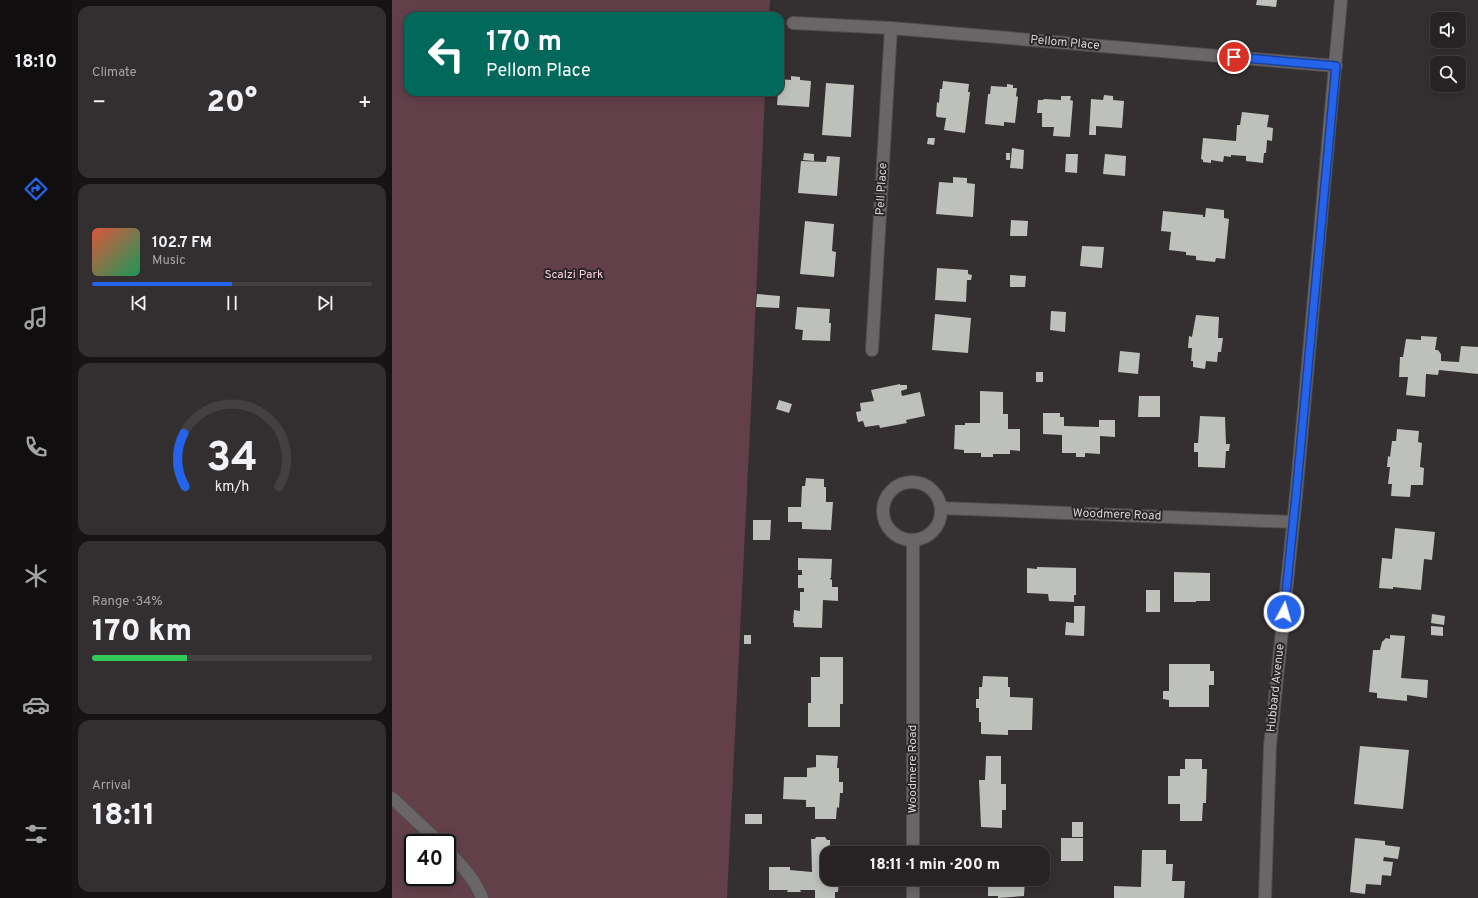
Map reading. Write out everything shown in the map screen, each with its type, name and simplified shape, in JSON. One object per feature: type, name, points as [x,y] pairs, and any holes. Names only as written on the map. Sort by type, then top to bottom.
[{"type":"street","name":"Hubbard Avenue","points":[[1265,898],[1270,746],[1293,522],[1342,0]]},
{"type":"street","name":"Pellom Place","points":[[793,23],[891,28],[1336,66]]},
{"type":"street","name":"Pell Place","points":[[872,350],[891,28]]},
{"type":"street","points":[[910,482],[922,484],[933,491],[940,502],[941,508],[940,520],[934,530],[925,538],[913,541],[900,538],[890,530],[884,519],[883,506],[888,494],[898,486],[910,482]]},
{"type":"street","name":"Woodmere Road","points":[[941,508],[1293,522]]},
{"type":"street","name":"Woodmere Road","points":[[913,541],[913,846]]},
{"type":"street","points":[[392,798],[430,834]]},
{"type":"street","points":[[456,860],[469,874],[482,898]]},
{"type":"street","points":[[913,886],[913,898]]},
{"type":"green space","name":"Scalzi Park","points":[[392,0],[770,0],[769,12],[404,12],[404,96],[765,96],[727,898],[392,898]]},
{"type":"building","points":[[1257,0],[1277,0],[1276,7],[1256,5]]},
{"type":"building","points":[[791,76],[800,77],[800,80],[811,81],[809,107],[777,105],[778,96],[784,96],[784,79],[791,80]]},
{"type":"building","points":[[943,81],[969,84],[968,92],[970,92],[965,133],[944,130],[946,118],[937,117],[936,115],[937,102],[939,103],[940,89],[942,89]]},
{"type":"building","points":[[826,83],[854,85],[851,137],[822,135]]},
{"type":"building","points":[[1007,84],[1013,85],[1013,88],[1017,88],[1016,96],[1018,97],[1015,123],[1004,122],[1004,126],[985,124],[988,94],[990,94],[991,86],[1007,87]]},
{"type":"building","points":[[1104,95],[1113,96],[1113,100],[1124,101],[1122,128],[1096,126],[1096,135],[1089,135],[1091,99],[1103,100]]},
{"type":"building","points":[[1061,96],[1071,96],[1070,100],[1073,101],[1070,137],[1053,136],[1054,127],[1042,127],[1042,113],[1037,113],[1038,100],[1061,100]]},
{"type":"building","points":[[1242,112],[1269,115],[1267,127],[1273,128],[1272,141],[1267,140],[1266,153],[1264,153],[1263,163],[1246,161],[1246,156],[1231,155],[1231,157],[1224,156],[1223,162],[1211,160],[1211,163],[1203,162],[1201,159],[1203,138],[1236,141],[1237,125],[1240,125]]},
{"type":"building","points":[[928,138],[935,138],[934,145],[927,144]]},
{"type":"building","points":[[1012,148],[1024,150],[1023,169],[1010,168]]},
{"type":"building","points":[[804,153],[814,154],[814,161],[803,160]]},
{"type":"building","points":[[1006,153],[1010,153],[1010,160],[1006,160]]},
{"type":"building","points":[[1066,154],[1078,154],[1077,173],[1065,172]]},
{"type":"building","points":[[1105,154],[1126,156],[1125,176],[1103,174]]},
{"type":"building","points":[[827,156],[840,157],[837,196],[798,193],[801,161],[826,162]]},
{"type":"building","points":[[953,177],[967,178],[967,183],[975,184],[973,217],[936,214],[939,182],[953,183]]},
{"type":"building","points":[[1206,208],[1224,210],[1224,218],[1229,219],[1225,259],[1216,258],[1215,262],[1196,260],[1196,256],[1186,255],[1186,252],[1169,250],[1171,232],[1161,231],[1163,211],[1203,215],[1203,217],[1205,217]]},
{"type":"building","points":[[1011,220],[1028,221],[1027,236],[1010,236]]},
{"type":"building","points":[[805,221],[834,224],[832,251],[836,252],[834,277],[800,274]]},
{"type":"building","points":[[1082,246],[1104,247],[1102,268],[1080,266]]},
{"type":"building","points":[[937,268],[968,270],[968,274],[972,275],[971,280],[967,280],[966,302],[935,300]]},
{"type":"building","points":[[1010,275],[1026,276],[1025,287],[1010,287]]},
{"type":"building","points":[[757,294],[780,296],[779,308],[756,307]]},
{"type":"building","points":[[797,307],[830,309],[830,341],[802,340],[803,330],[795,329]]},
{"type":"building","points":[[1051,311],[1066,312],[1065,332],[1050,330]]},
{"type":"building","points":[[935,314],[971,318],[968,353],[932,350]]},
{"type":"building","points":[[1196,315],[1219,317],[1218,338],[1223,338],[1221,352],[1218,352],[1217,362],[1206,361],[1205,369],[1193,367],[1193,361],[1191,361],[1192,348],[1188,348],[1189,336],[1192,337]]},
{"type":"building","points":[[1421,336],[1437,337],[1435,350],[1438,350],[1441,354],[1441,361],[1459,362],[1461,346],[1478,347],[1478,374],[1439,370],[1438,375],[1426,374],[1425,397],[1406,395],[1408,377],[1399,377],[1400,357],[1403,357],[1406,339],[1421,340]]},
{"type":"building","points":[[1120,351],[1140,353],[1138,374],[1118,372]]},
{"type":"building","points":[[1036,372],[1043,372],[1043,382],[1036,382]]},
{"type":"building","points":[[900,384],[907,385],[907,389],[901,391],[902,396],[920,392],[925,416],[906,420],[907,423],[880,428],[879,425],[865,427],[863,421],[858,422],[856,412],[861,411],[860,403],[874,401],[871,390]]},
{"type":"building","points":[[980,391],[1003,392],[1003,414],[1008,414],[1008,429],[1020,429],[1020,451],[1010,450],[1010,454],[993,454],[993,457],[981,457],[981,453],[964,453],[964,450],[954,449],[955,425],[980,423]]},
{"type":"building","points":[[1139,396],[1160,396],[1160,417],[1138,417]]},
{"type":"building","points":[[779,400],[792,404],[789,413],[776,409]]},
{"type":"building","points":[[1043,413],[1060,413],[1060,417],[1064,417],[1064,426],[1099,427],[1099,420],[1115,420],[1115,437],[1100,436],[1100,454],[1085,453],[1085,457],[1076,457],[1076,453],[1062,453],[1062,435],[1043,434]]},
{"type":"building","points":[[1200,416],[1225,417],[1226,444],[1230,444],[1229,451],[1226,451],[1225,468],[1198,467],[1198,452],[1194,452],[1194,443],[1198,443]]},
{"type":"building","points":[[1397,429],[1419,431],[1418,442],[1422,443],[1420,467],[1424,468],[1423,485],[1411,485],[1410,497],[1391,496],[1392,484],[1388,484],[1390,467],[1387,467],[1388,456],[1390,457],[1392,441],[1396,441]]},
{"type":"building","points":[[806,478],[824,479],[824,487],[826,487],[826,502],[833,502],[831,530],[802,529],[802,522],[788,522],[788,507],[801,507],[802,486],[805,486]]},
{"type":"building","points":[[753,520],[771,520],[770,540],[753,540]]},
{"type":"building","points":[[1395,528],[1435,532],[1432,560],[1424,559],[1421,590],[1393,587],[1393,589],[1379,588],[1382,558],[1392,559]]},
{"type":"building","points":[[798,558],[832,559],[830,579],[832,580],[832,587],[838,587],[838,601],[823,600],[822,628],[794,627],[794,610],[800,611],[800,592],[804,592],[804,588],[798,588],[798,575],[802,575],[802,570],[798,570]]},
{"type":"building","points":[[1037,567],[1076,568],[1076,595],[1074,595],[1074,602],[1049,601],[1048,594],[1027,593],[1027,568],[1037,569]]},
{"type":"building","points":[[1174,572],[1210,573],[1210,601],[1174,602]]},
{"type":"building","points":[[1146,590],[1160,590],[1160,612],[1146,612]]},
{"type":"building","points":[[1074,606],[1085,606],[1084,636],[1065,635],[1066,622],[1074,623]]},
{"type":"building","points":[[1432,614],[1445,616],[1444,625],[1431,623]]},
{"type":"building","points":[[1431,626],[1443,627],[1443,636],[1431,635]]},
{"type":"building","points":[[744,635],[751,635],[751,644],[744,644]]},
{"type":"building","points":[[1390,635],[1405,636],[1401,678],[1428,680],[1427,698],[1407,695],[1407,701],[1377,698],[1377,693],[1369,692],[1373,650],[1380,650],[1382,642],[1386,638],[1390,639]]},
{"type":"building","points":[[820,657],[843,657],[843,704],[840,704],[840,727],[808,727],[808,703],[811,703],[811,677],[820,677]]},
{"type":"building","points":[[1169,664],[1210,664],[1210,671],[1214,671],[1214,685],[1209,685],[1209,707],[1169,707],[1169,700],[1163,699],[1163,691],[1169,691]]},
{"type":"building","points":[[983,676],[1008,677],[1010,697],[1033,698],[1032,730],[1008,730],[1008,735],[981,734],[979,708],[976,708],[976,699],[979,699],[979,687],[982,687]]},
{"type":"building","points":[[1360,746],[1409,750],[1403,809],[1354,804]]},
{"type":"building","points":[[816,755],[838,756],[837,768],[839,768],[839,782],[843,782],[843,793],[840,793],[839,808],[837,807],[836,819],[815,819],[815,807],[806,807],[806,800],[783,799],[784,777],[807,777],[807,768],[816,767]]},
{"type":"building","points":[[986,756],[1001,756],[1001,784],[1006,784],[1006,810],[1002,810],[1002,828],[981,827],[979,780],[985,780]]},
{"type":"building","points":[[1185,759],[1202,759],[1202,769],[1207,769],[1206,803],[1203,803],[1202,821],[1180,821],[1180,804],[1168,804],[1168,776],[1180,776],[1180,769],[1185,769]]},
{"type":"building","points":[[745,814],[762,814],[762,824],[745,824]]},
{"type":"building","points":[[1072,822],[1083,822],[1083,837],[1072,837]]},
{"type":"building","points":[[816,837],[825,837],[827,840],[830,840],[830,846],[820,846],[820,886],[838,886],[838,892],[835,892],[835,898],[815,898],[815,890],[787,892],[788,890],[769,890],[769,867],[790,867],[790,870],[812,872],[811,839],[815,839]]},
{"type":"building","points":[[1061,838],[1083,838],[1083,861],[1061,861]]},
{"type":"building","points":[[1355,838],[1385,841],[1385,845],[1400,847],[1398,859],[1384,857],[1383,861],[1393,862],[1391,876],[1382,875],[1381,885],[1366,884],[1365,894],[1350,892]]},
{"type":"building","points":[[1142,850],[1166,850],[1166,864],[1173,864],[1172,881],[1185,881],[1184,898],[1114,898],[1114,886],[1141,887]]},
{"type":"building","points":[[988,886],[1025,886],[1024,896],[998,898],[998,896],[988,896]]},
{"type":"route","points":[[1234,57],[1336,66],[1284,612]]}]
